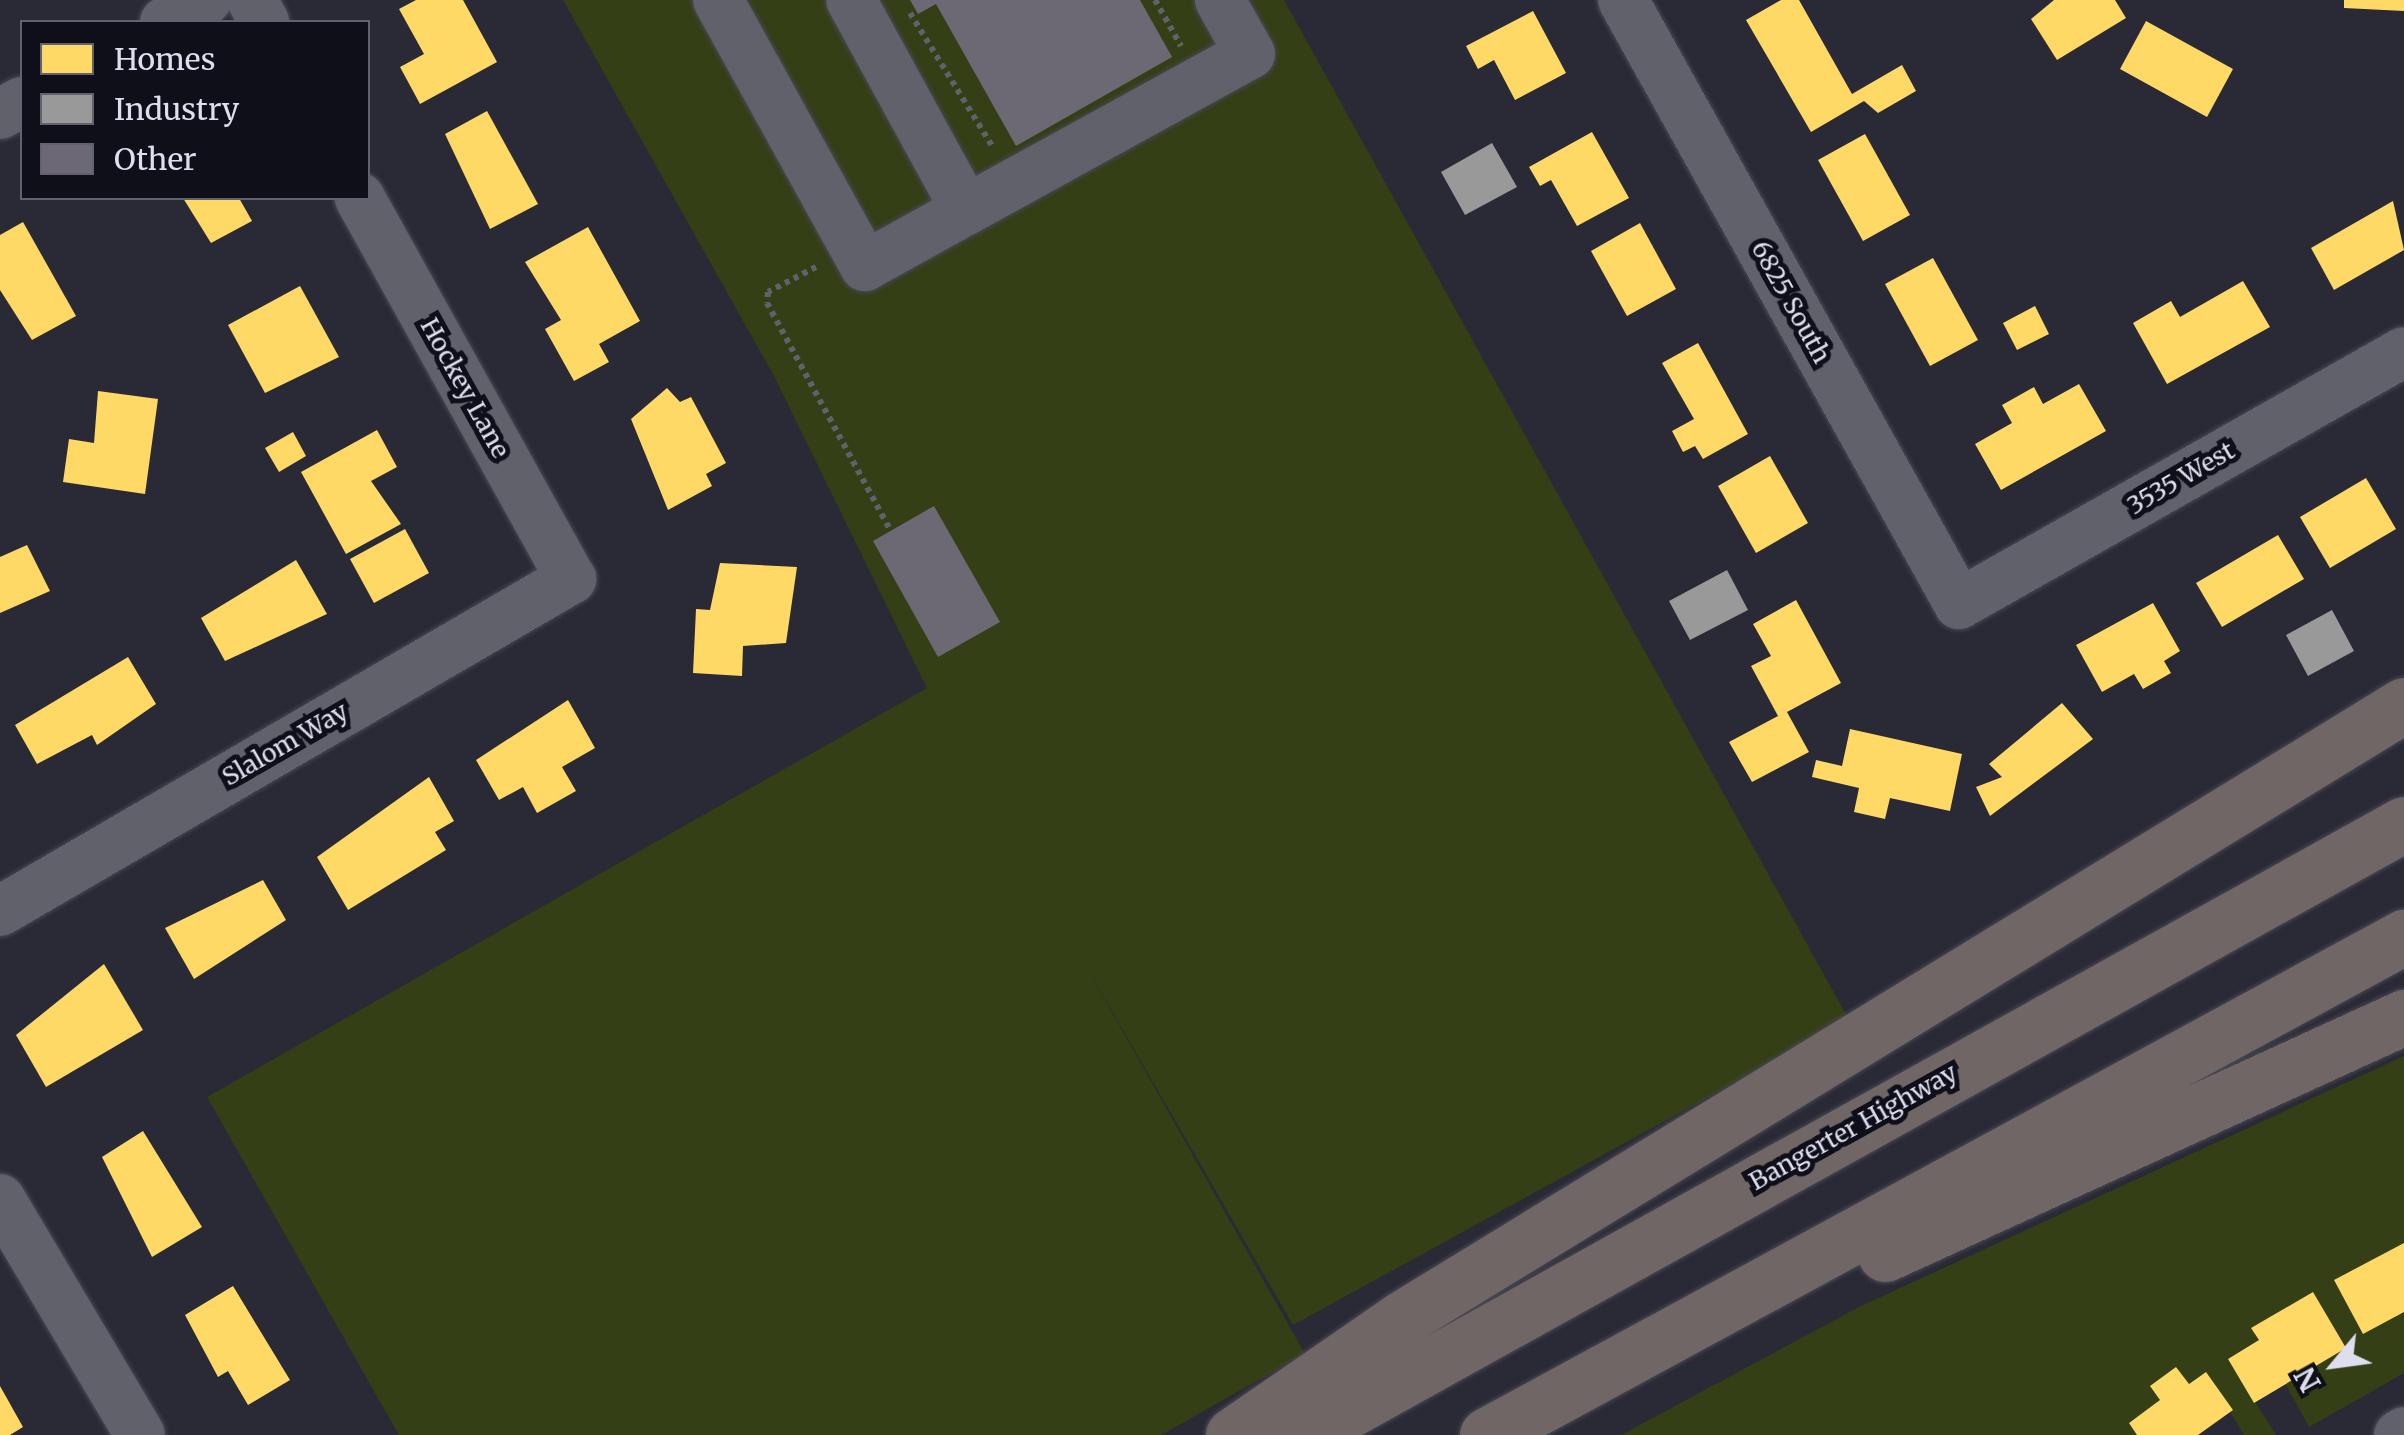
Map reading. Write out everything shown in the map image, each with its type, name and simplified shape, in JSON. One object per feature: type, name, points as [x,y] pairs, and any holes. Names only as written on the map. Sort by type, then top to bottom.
[{"type":"highway","points":[[1233,1435],[1385,1329],[2404,705]]},
{"type":"highway","name":"Bangerter Highway","points":[[1304,1435],[2404,824]]},
{"type":"highway","points":[[1487,1435],[1657,1338],[2404,937]]},
{"type":"highway","points":[[1657,1338],[1847,1270],[2404,1018]]},
{"type":"street","points":[[170,20],[206,0]]},
{"type":"street","points":[[718,0],[865,266],[1250,54],[1220,0]]},
{"type":"street","name":"6825 South","points":[[1624,0],[1958,604]]},
{"type":"street","points":[[875,4],[966,210]]},
{"type":"street","name":"Hockey Lane","points":[[361,200],[570,579]]},
{"type":"street","name":"3535 West","points":[[1958,604],[2404,352]]},
{"type":"street","name":"Slalom Way","points":[[0,911],[570,579]]},
{"type":"street","points":[[0,1199],[140,1435]]},
{"type":"path","points":[[1154,0],[1189,60]]},
{"type":"path","points":[[875,4],[920,18],[1003,166]]},
{"type":"path","points":[[854,246],[766,297],[890,530]]},
{"type":"green space","points":[[563,0],[1284,0],[1849,1020],[1293,1325],[1082,959],[1305,1354],[1161,1435],[399,1435],[207,1097],[927,688],[774,376]]},
{"type":"green space","points":[[2404,1056],[2404,1243],[2335,1281],[2404,1312],[2404,1373],[2309,1427],[2285,1383],[2346,1347],[2313,1292],[2252,1328],[2259,1340],[2228,1359],[2276,1435],[2244,1435],[2206,1372],[2129,1422],[2137,1435],[1621,1435],[1861,1306]]},
{"type":"building: Homes","points":[[416,0],[463,0],[497,62],[420,104],[400,67],[424,54],[399,9]]},
{"type":"building: Homes","points":[[1781,0],[1799,0],[1852,94],[1902,65],[1916,91],[1878,113],[1864,101],[1811,132],[1746,20]]},
{"type":"building: Homes","points":[[2054,0],[2115,0],[2126,18],[2057,60],[2031,19]]},
{"type":"building: Homes","points":[[2344,0],[2404,0],[2404,11],[2344,8]]},
{"type":"building: Homes","points":[[1533,11],[1566,73],[1515,100],[1494,60],[1478,69],[1466,46]]},
{"type":"building: Homes","points":[[2146,21],[2233,69],[2207,117],[2120,69]]},
{"type":"building: Homes","points":[[487,111],[538,204],[490,229],[445,134]]},
{"type":"building: Homes","points":[[1592,132],[1629,198],[1577,226],[1551,180],[1540,186],[1529,167]]},
{"type":"building: Homes","points":[[1865,134],[1910,215],[1863,241],[1818,160]]},
{"type":"building: Homes","points":[[184,200],[240,200],[252,221],[211,243]]},
{"type":"building: Homes","points":[[2393,201],[2404,250],[2334,290],[2311,248]]},
{"type":"building: Homes","points":[[23,222],[76,316],[32,340],[0,290],[0,235]]},
{"type":"building: Homes","points":[[1640,223],[1676,289],[1627,316],[1591,251]]},
{"type":"building: Homes","points":[[588,227],[640,321],[599,344],[609,362],[574,381],[545,329],[561,320],[525,262]]},
{"type":"building: Homes","points":[[1933,258],[1978,340],[1930,366],[1885,284]]},
{"type":"building: Homes","points":[[2243,281],[2270,327],[2167,384],[2133,323],[2171,301],[2180,317]]},
{"type":"building: Homes","points":[[300,286],[339,357],[265,393],[228,325]]},
{"type":"building: Homes","points":[[2035,306],[2049,334],[2017,350],[2003,323]]},
{"type":"building: Homes","points":[[1698,343],[1748,434],[1703,459],[1695,446],[1683,452],[1672,431],[1694,419],[1662,363]]},
{"type":"building: Homes","points":[[2079,384],[2106,431],[2001,490],[1975,444],[2012,423],[2002,405],[2034,387],[2043,404]]},
{"type":"building: Homes","points":[[667,388],[680,402],[691,397],[726,463],[706,474],[712,486],[668,510],[631,419]]},
{"type":"building: Homes","points":[[98,391],[158,399],[145,494],[63,482],[69,439],[94,443]]},
{"type":"building: Homes","points":[[377,430],[397,467],[371,481],[401,524],[346,554],[301,472]]},
{"type":"building: Homes","points":[[293,432],[306,456],[279,472],[265,448]]},
{"type":"building: Homes","points":[[1770,456],[1808,523],[1756,553],[1718,486]]},
{"type":"building: Homes","points":[[2366,478],[2396,529],[2330,568],[2300,517]]},
{"type":"building: Homes","points":[[405,529],[429,573],[374,603],[350,559]]},
{"type":"building: Homes","points":[[2278,535],[2304,579],[2222,627],[2196,583]]},
{"type":"building: Homes","points":[[27,545],[50,591],[0,613],[0,557]]},
{"type":"building: Homes","points":[[296,560],[327,614],[225,661],[201,618]]},
{"type":"building: Homes","points":[[720,563],[797,567],[786,643],[743,646],[742,676],[693,673],[696,609],[710,610]]},
{"type":"building: Homes","points":[[1796,600],[1841,683],[1787,712],[1809,752],[1752,782],[1729,742],[1778,716],[1751,666],[1771,656],[1753,624]]},
{"type":"building: Homes","points":[[2153,603],[2180,651],[2164,661],[2171,673],[2143,689],[2134,674],[2102,692],[2076,645]]},
{"type":"building: Homes","points":[[128,657],[156,704],[97,745],[92,735],[37,764],[15,725]]},
{"type":"building: Homes","points":[[568,700],[595,748],[562,767],[576,791],[537,813],[523,787],[499,800],[476,760]]},
{"type":"building: Homes","points":[[2062,703],[2093,739],[1990,816],[1976,787],[2002,777],[1989,764]]},
{"type":"building: Homes","points":[[1850,729],[1962,754],[1950,811],[1890,798],[1885,819],[1854,812],[1859,788],[1812,777],[1816,760],[1842,766]]},
{"type":"building: Homes","points":[[429,777],[454,821],[435,832],[446,850],[348,910],[317,857]]},
{"type":"building: Homes","points":[[263,880],[286,920],[194,979],[165,928]]},
{"type":"building: Homes","points":[[104,964],[143,1030],[46,1087],[16,1035]]},
{"type":"building: Homes","points":[[143,1131],[202,1227],[152,1257],[102,1157]]},
{"type":"building: Homes","points":[[2404,1243],[2404,1312],[2363,1334],[2334,1280]]},
{"type":"building: Homes","points":[[233,1286],[290,1380],[248,1405],[228,1371],[218,1377],[185,1315]]},
{"type":"building: Homes","points":[[2313,1292],[2346,1348],[2254,1403],[2228,1359],[2259,1340],[2251,1328]]},
{"type":"building: Homes","points":[[2176,1367],[2189,1384],[2206,1372],[2233,1410],[2198,1435],[2137,1435],[2129,1423],[2160,1400],[2150,1386]]},
{"type":"building: Homes","points":[[0,1386],[23,1427],[10,1435],[0,1435]]},
{"type":"building: Industry","points":[[1492,143],[1517,187],[1465,215],[1441,172]]},
{"type":"building: Industry","points":[[1727,570],[1748,610],[1690,640],[1669,601]]},
{"type":"building: Industry","points":[[2332,610],[2354,651],[2308,676],[2286,635]]},
{"type":"building: Other","points":[[910,0],[1140,0],[1172,57],[1016,146],[936,4],[918,14]]},
{"type":"building: Other","points":[[934,506],[1000,622],[938,657],[873,541]]}]
